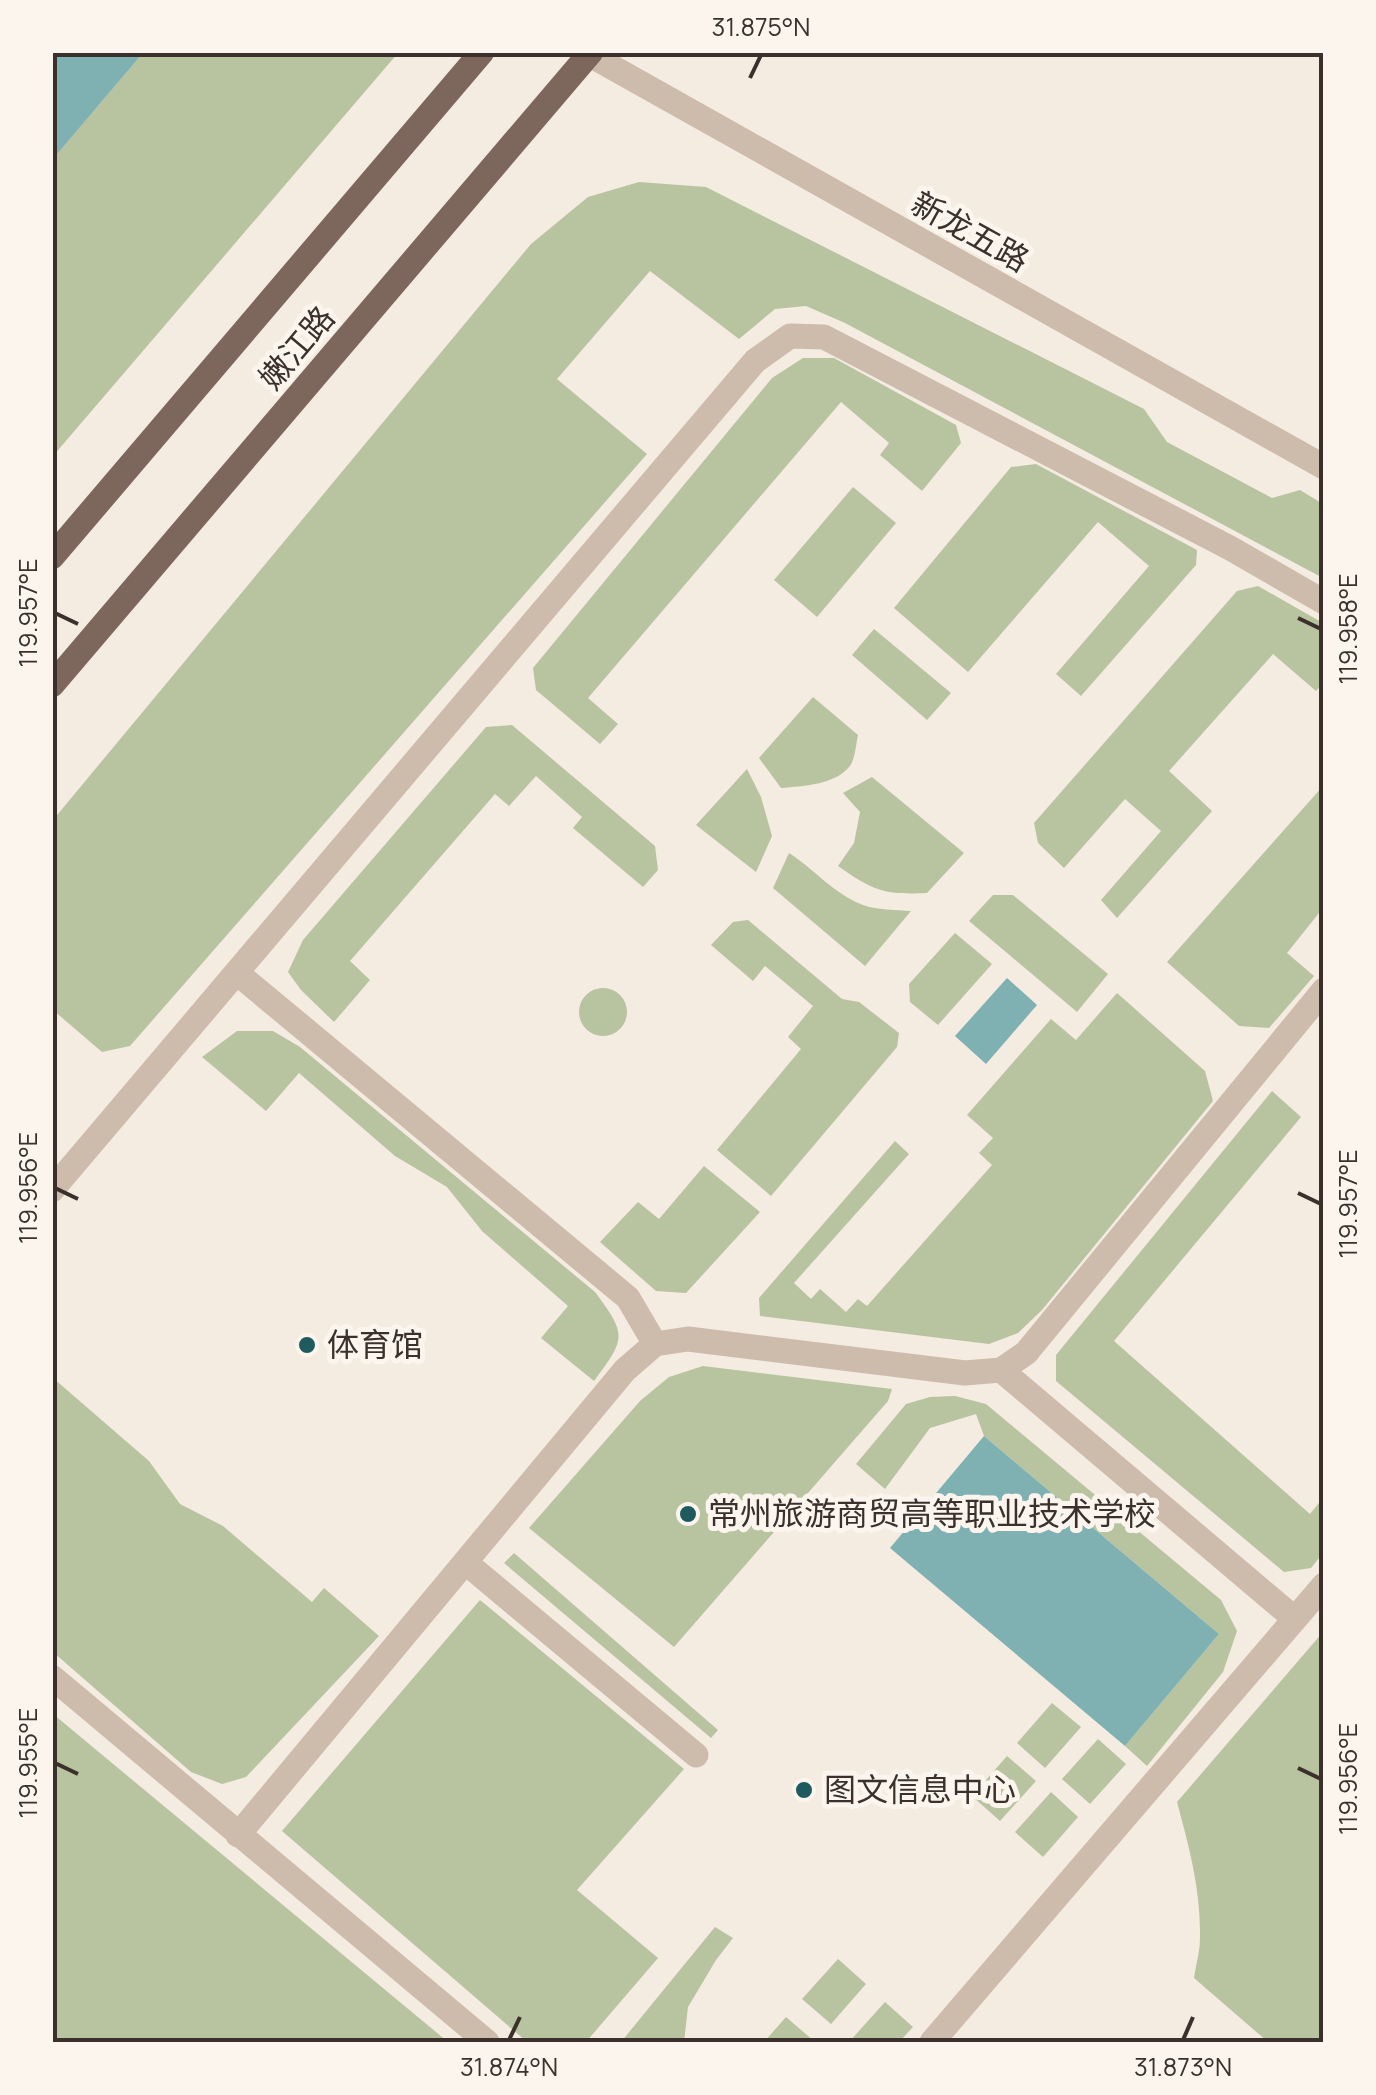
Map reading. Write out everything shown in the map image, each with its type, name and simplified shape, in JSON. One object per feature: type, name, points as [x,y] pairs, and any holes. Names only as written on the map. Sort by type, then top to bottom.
[{"type":"main road","name":"嫩江路","points":[[52,556],[482,52]]},
{"type":"main road","name":"嫩江路","points":[[52,685],[588,54]]},
{"type":"street","name":"新龙五路","points":[[588,54],[1324,468]]},
{"type":"street","points":[[52,1190],[755,361],[790,336],[824,337],[1230,548],[1324,602]]},
{"type":"street","points":[[237,973],[628,1298],[655,1344]]},
{"type":"street","points":[[238,1835],[625,1370],[655,1344],[688,1340],[964,1372],[1001,1370],[1026,1352],[1324,990]]},
{"type":"street","points":[[1001,1370],[1295,1619]]},
{"type":"street","points":[[465,1562],[696,1755]]},
{"type":"street","points":[[932,2042],[1324,1585]]},
{"type":"street","points":[[52,1678],[487,2042]]},
{"type":"green space","points":[[143,53],[398,53],[53,456],[53,159]]},
{"type":"green space","points":[[639,182],[706,187],[1144,409],[1167,442],[1272,498],[1300,490],[1323,504],[1323,578],[845,323],[806,306],[775,309],[739,339],[650,271],[557,379],[647,454],[130,1046],[102,1052],[53,1010],[53,820],[531,244],[588,197]]},
{"type":"green space","points":[[803,358],[834,358],[956,425],[961,443],[922,491],[880,455],[889,443],[841,402],[588,698],[618,724],[600,744],[536,690],[533,668],[772,378]]},
{"type":"green space","points":[[1036,464],[1197,550],[1196,565],[1081,696],[1056,674],[1149,566],[1098,522],[968,672],[894,608],[1011,467]]},
{"type":"green space","points":[[853,487],[896,523],[817,617],[774,580]]},
{"type":"green space","points":[[1258,586],[1323,623],[1323,683],[1316,691],[1273,654],[1169,771],[1212,811],[1117,918],[1101,900],[1161,831],[1125,799],[1064,868],[1038,843],[1034,823],[1237,591]]},
{"type":"green space","points":[[874,629],[951,693],[927,720],[852,655]]},
{"type":"green space","points":[[813,697],[858,735],[853,759],[844,772],[827,781],[781,788],[759,758]]},
{"type":"green space","points":[[512,725],[655,846],[658,870],[643,887],[573,828],[582,817],[536,776],[509,806],[495,794],[350,961],[370,980],[334,1022],[288,972],[303,940],[486,727]]},
{"type":"green space","points":[[747,769],[761,797],[772,836],[756,872],[696,825]]},
{"type":"green space","points":[[872,777],[964,853],[927,893],[880,890],[838,866],[854,843],[860,812],[843,793]]},
{"type":"green space","points":[[1323,786],[1323,908],[1287,953],[1314,976],[1269,1028],[1239,1026],[1167,962]]},
{"type":"green space","points":[[789,853],[833,888],[863,905],[911,911],[865,966],[773,888]]},
{"type":"green space","points":[[993,895],[1013,895],[1108,974],[1077,1012],[969,921]]},
{"type":"green space","points":[[748,920],[842,999],[859,1002],[899,1033],[897,1047],[771,1196],[717,1150],[801,1049],[788,1037],[813,1006],[765,966],[753,981],[711,945],[733,922]]},
{"type":"green space","points":[[955,933],[992,964],[938,1025],[910,1002],[909,984]]},
{"type":"green space","points":[[603,988],[620,995],[627,1012],[620,1029],[603,1036],[586,1029],[579,1012],[586,995]]},
{"type":"green space","points":[[1117,993],[1205,1071],[1213,1101],[1042,1310],[1018,1333],[989,1344],[760,1316],[759,1298],[895,1141],[909,1154],[794,1283],[811,1299],[820,1289],[846,1312],[858,1299],[867,1306],[992,1165],[979,1153],[993,1138],[967,1115],[1051,1019],[1076,1040]]},
{"type":"green space","points":[[237,1031],[273,1031],[300,1047],[595,1292],[613,1318],[618,1336],[612,1355],[594,1381],[541,1338],[568,1306],[482,1231],[447,1187],[395,1156],[299,1073],[266,1111],[202,1057]]},
{"type":"green space","points":[[1272,1091],[1301,1117],[1114,1341],[1310,1514],[1323,1498],[1323,1553],[1311,1568],[1284,1572],[1056,1381],[1056,1355]]},
{"type":"green space","points":[[704,1166],[760,1212],[686,1293],[656,1291],[600,1242],[638,1202],[659,1219]]},
{"type":"green space","points":[[703,1366],[892,1389],[888,1401],[674,1647],[529,1528],[640,1401],[669,1377]]},
{"type":"green space","points":[[53,1378],[149,1461],[180,1504],[223,1526],[312,1602],[324,1588],[379,1636],[246,1777],[222,1784],[191,1772],[53,1652]]},
{"type":"green space","points":[[955,1396],[986,1404],[1221,1600],[1237,1631],[1223,1672],[1147,1766],[1125,1746],[1219,1634],[984,1436],[976,1414],[930,1428],[885,1489],[856,1464],[906,1404],[930,1397]]},
{"type":"green space","points":[[514,1553],[718,1730],[711,1738],[504,1563]]},
{"type":"green space","points":[[480,1600],[684,1769],[577,1890],[658,1958],[586,2042],[527,2042],[282,1831]]},
{"type":"green space","points":[[1323,1632],[1323,2042],[1268,2042],[1194,1978],[1200,1943],[1199,1903],[1177,1802]]},
{"type":"green space","points":[[1052,1703],[1081,1727],[1045,1768],[1017,1743]]},
{"type":"green space","points":[[53,1714],[448,2042],[53,2042]]},
{"type":"green space","points":[[1098,1739],[1126,1764],[1090,1804],[1062,1779]]},
{"type":"green space","points":[[1007,1756],[1036,1781],[1000,1821],[972,1796]]},
{"type":"green space","points":[[1051,1792],[1078,1817],[1043,1857],[1015,1832]]},
{"type":"green space","points":[[715,1927],[733,1938],[688,2007],[684,2042],[621,2042]]},
{"type":"green space","points":[[838,1959],[866,1984],[831,2024],[802,1999]]},
{"type":"green space","points":[[885,2002],[913,2027],[899,2042],[849,2042]]},
{"type":"green space","points":[[786,2017],[815,2042],[764,2042]]},
{"type":"water","points":[[52,53],[143,53],[53,159]]},
{"type":"water","points":[[1007,978],[1037,1005],[986,1064],[955,1036]]},
{"type":"water","points":[[984,1436],[1219,1634],[1125,1746],[890,1548]]},
{"type":"place","name":"体育馆","points":[[307,1345]]},
{"type":"place","name":"常州旅游商贸高等职业技术学校","points":[[688,1514]]},
{"type":"place","name":"图文信息中心","points":[[804,1790]]}]
